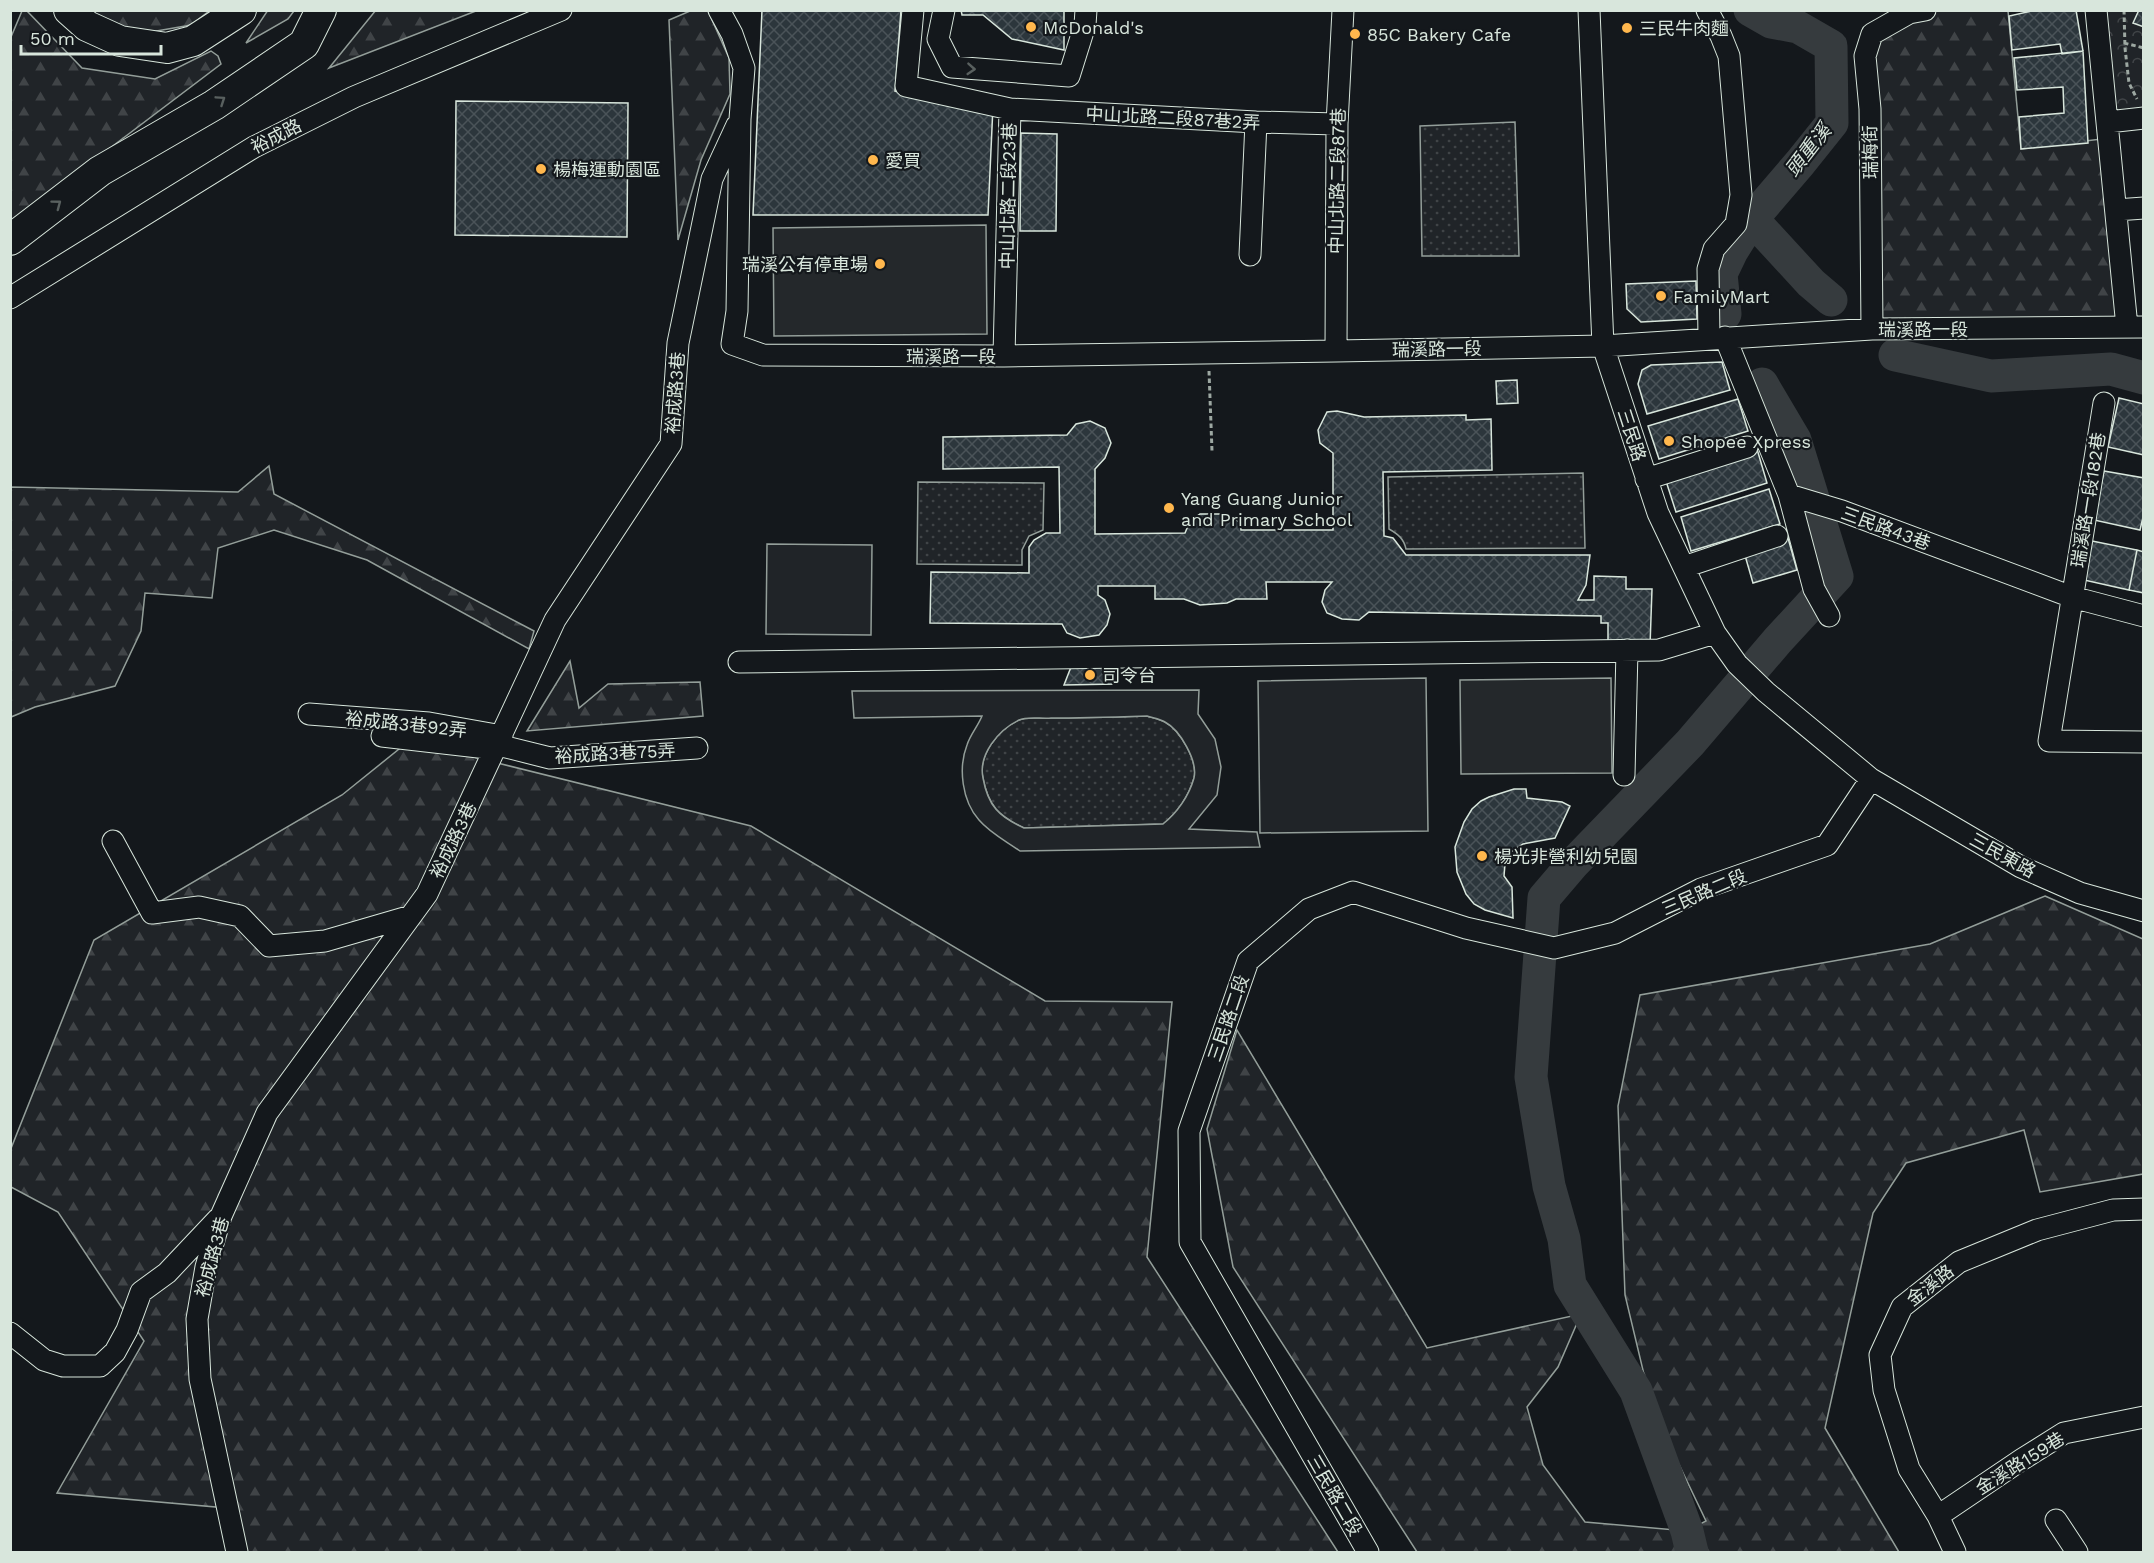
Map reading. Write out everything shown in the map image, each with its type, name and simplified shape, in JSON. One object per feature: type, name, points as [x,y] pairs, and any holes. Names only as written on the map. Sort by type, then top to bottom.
[{"type":"highway","points":[[69,10],[87,26],[120,41],[166,48],[193,41],[241,10]]},
{"type":"highway","points":[[304,44],[321,10]]},
{"type":"highway","points":[[10,240],[100,171],[214,105],[304,44],[335,10]]},
{"type":"street","name":"裕成路","points":[[10,298],[254,147],[354,97],[561,10]]},
{"type":"street","name":"裕成路3巷","points":[[719,10],[732,34],[744,68],[740,119],[737,311],[732,344]]},
{"type":"street","name":"中山北路二段23巷","points":[[913,10],[906,86],[1010,109],[1004,356]]},
{"type":"street","points":[[944,10],[938,39],[952,67],[1069,76],[1085,25],[1086,10]]},
{"type":"street","name":"中山北路二段87巷","points":[[1336,351],[1337,124],[1343,10]]},
{"type":"street","name":"三民路","points":[[1589,10],[1603,346],[1658,513],[1715,633],[1737,664],[1766,692],[1871,779]]},
{"type":"street","points":[[1707,10],[1729,56],[1741,195],[1736,224],[1714,249],[1708,269],[1717,337],[1789,495],[1814,589],[1829,616]]},
{"type":"street","name":"瑞梅街","points":[[1872,329],[1870,109],[1865,56],[1872,34],[1909,13],[1925,10]]},
{"type":"street","points":[[2096,10],[2116,210],[2135,327]]},
{"type":"street","name":"中山北路二段87巷2弄","points":[[1010,109],[1337,124]]},
{"type":"street","points":[[2108,122],[2143,111]]},
{"type":"street","name":"裕成路3巷","points":[[237,1552],[200,1379],[196,1319],[206,1267],[221,1216],[267,1113],[427,894],[555,620],[671,444],[678,344],[712,178],[740,119]]},
{"type":"street","points":[[1250,255],[1256,122]]},
{"type":"street","points":[[2116,210],[2144,208]]},
{"type":"street","name":"瑞溪路一段","points":[[732,344],[763,355],[1004,356],[1603,346],[1872,329],[2135,327]]},
{"type":"street","name":"瑞溪路一段182巷","points":[[2104,404],[2049,741],[2144,741]]},
{"type":"street","points":[[1646,478],[1747,447]]},
{"type":"street","name":"三民路43巷","points":[[1789,495],[1842,511],[2072,597],[2144,616]]},
{"type":"street","points":[[1684,567],[1777,536]]},
{"type":"street","points":[[739,662],[1659,650],[1715,633]]},
{"type":"street","points":[[1623,775],[1627,650]]},
{"type":"street","name":"裕成路3巷92弄","points":[[309,714],[429,723],[499,744]]},
{"type":"street","points":[[382,736],[499,744]]},
{"type":"street","name":"裕成路3巷75弄","points":[[499,744],[550,758],[696,748]]},
{"type":"street","name":"三民東路","points":[[1871,779],[2021,867],[2080,893],[2144,911]]},
{"type":"street","name":"三民路二段","points":[[1368,1552],[1190,1242],[1189,1131],[1248,961],[1309,909],[1353,892],[1473,930],[1554,948],[1615,933],[1701,889],[1827,845],[1871,779]]},
{"type":"street","points":[[113,841],[152,913],[199,907],[240,916],[270,946],[325,942],[411,916]]},
{"type":"street","name":"金溪路","points":[[1955,1552],[1938,1516],[1909,1469],[1884,1390],[1880,1355],[1902,1307],[1959,1262],[2037,1230],[2113,1210],[2144,1209]]},
{"type":"street","points":[[10,1333],[44,1360],[63,1366],[100,1366],[115,1353],[127,1330],[141,1292],[167,1273],[221,1216]]},
{"type":"street","name":"金溪路159巷","points":[[1938,1516],[2064,1433],[2144,1417]]},
{"type":"street","points":[[2056,1520],[2077,1552]]},
{"type":"path","points":[[2124,10],[2124,43],[2129,83],[2143,111]]},
{"type":"path","points":[[2124,43],[2144,48]]},
{"type":"path","points":[[1210,382],[1212,450]]},
{"type":"green space","points":[[268,10],[294,11],[288,19],[246,43]]},
{"type":"green space","points":[[376,10],[476,10],[476,11],[329,68]]},
{"type":"green space","points":[[1925,10],[2008,11],[2021,149],[2109,138],[2127,327],[1872,329],[1872,34]]},
{"type":"green space","points":[[22,11],[27,11],[82,68],[155,79],[211,51],[218,56],[221,64],[11,223],[11,37]]},
{"type":"green space","points":[[89,11],[209,11],[191,25],[145,33],[100,20]]},
{"type":"green space","points":[[690,11],[708,11],[729,58],[730,94],[701,160],[678,240],[669,20]]},
{"type":"green space","points":[[2105,11],[2143,11],[2143,108],[2115,111]]},
{"type":"green space","points":[[1515,122],[1519,256],[1422,256],[1420,126]]},
{"type":"green space","points":[[269,466],[274,494],[534,631],[529,649],[367,560],[274,530],[218,548],[212,598],[145,593],[141,631],[115,686],[35,707],[11,717],[11,487],[238,492]]},
{"type":"green space","points":[[1583,473],[1585,548],[1406,549],[1400,537],[1389,529],[1388,477]]},
{"type":"green space","points":[[918,482],[1044,483],[1043,530],[1029,536],[1022,550],[1022,565],[917,564]]},
{"type":"green space","points":[[767,544],[872,545],[871,635],[766,634]]},
{"type":"green space","points":[[570,661],[579,708],[608,684],[700,682],[703,716],[527,731]]},
{"type":"green space","points":[[1426,678],[1428,831],[1260,833],[1258,681]]},
{"type":"green space","points":[[1199,690],[1198,714],[1215,739],[1221,767],[1217,795],[1189,829],[1257,832],[1260,847],[1020,851],[983,825],[973,812],[965,794],[962,774],[964,754],[968,741],[982,716],[854,718],[852,691]],"holes":[[[1147,716],[1159,719],[1171,726],[1187,747],[1195,771],[1186,798],[1163,824],[1024,828],[1001,815],[988,796],[983,778],[984,761],[991,744],[1011,724],[1030,718]]]},
{"type":"green space","points":[[1147,716],[1171,726],[1187,747],[1195,771],[1186,798],[1163,824],[1024,828],[1001,814],[988,796],[983,778],[984,761],[991,744],[1011,724],[1030,718]]},
{"type":"green space","points":[[409,741],[751,826],[1045,1001],[1172,1002],[1147,1257],[1338,1552],[239,1552],[238,1509],[57,1493],[144,1341],[58,1212],[11,1187],[10,1151],[94,940],[342,795]]},
{"type":"green space","points":[[2045,896],[2143,939],[2143,1174],[2040,1192],[2024,1130],[1906,1163],[1873,1213],[1825,1428],[1899,1552],[1417,1552],[1233,1267],[1207,1129],[1237,1030],[1427,1348],[1581,1314],[1558,1367],[1527,1407],[1543,1465],[1585,1522],[1687,1531],[1706,1521],[1652,1408],[1625,1295],[1618,1106],[1640,995],[1930,944]]},
{"type":"shaded area","name":"瑞溪公有停車場","points":[[986,225],[987,334],[774,336],[773,228]]},
{"type":"shaded area","points":[[1611,678],[1612,773],[1461,774],[1460,680]]},
{"type":"building","name":"愛買","points":[[762,10],[901,10],[895,91],[993,106],[988,215],[753,215]]},
{"type":"building","name":"McDonald's","points":[[961,10],[1064,10],[1064,50],[1012,39],[983,15],[962,15]]},
{"type":"building","points":[[2036,10],[2076,10],[2083,51],[2062,54],[2060,44],[2012,50],[2009,16]]},
{"type":"building","points":[[2139,10],[2144,10],[2144,27],[2133,23]]},
{"type":"building","points":[[2083,51],[2088,143],[2021,149],[2019,117],[2064,113],[2063,87],[2017,90],[2014,58]]},
{"type":"building","name":"楊梅運動園區","points":[[456,101],[628,103],[627,237],[455,235]]},
{"type":"building","points":[[1021,133],[1057,134],[1056,231],[1020,231]]},
{"type":"building","name":"FamilyMart","points":[[1696,281],[1697,319],[1641,322],[1627,309],[1626,284]]},
{"type":"building","points":[[1722,362],[1730,390],[1647,414],[1638,384],[1642,370],[1651,365]]},
{"type":"building","points":[[1517,380],[1518,403],[1497,404],[1496,381]]},
{"type":"building","points":[[2119,398],[2144,404],[2144,455],[2108,447]]},
{"type":"building","points":[[1738,399],[1748,431],[1659,459],[1648,426]]},
{"type":"building","points":[[1337,411],[1364,417],[1466,415],[1466,420],[1491,419],[1492,470],[1383,472],[1384,536],[1393,538],[1406,555],[1590,555],[1586,585],[1578,600],[1594,600],[1594,576],[1626,577],[1626,589],[1652,589],[1650,646],[1608,646],[1608,623],[1601,623],[1601,616],[1369,612],[1359,620],[1342,619],[1327,613],[1322,602],[1325,590],[1332,582],[1266,582],[1267,599],[1236,599],[1227,603],[1200,605],[1184,599],[1155,599],[1155,586],[1098,586],[1098,595],[1105,600],[1110,614],[1107,625],[1099,635],[1080,638],[1067,633],[1062,624],[930,623],[931,572],[1029,573],[1029,547],[1034,540],[1046,533],[1060,533],[1059,467],[943,469],[943,437],[1067,435],[1076,424],[1090,421],[1105,428],[1111,443],[1105,458],[1095,469],[1095,534],[1185,533],[1190,521],[1200,514],[1220,514],[1234,518],[1240,523],[1241,530],[1333,530],[1333,453],[1320,443],[1318,430],[1327,412]]},
{"type":"building","points":[[1757,449],[1767,483],[1676,512],[1665,478]]},
{"type":"building","points":[[2104,471],[2144,478],[2144,513],[2140,530],[2094,520]]},
{"type":"building","points":[[1769,489],[1780,524],[1691,551],[1681,517]]},
{"type":"building","points":[[1788,538],[1797,570],[1753,583],[1744,552]]},
{"type":"building","points":[[2092,541],[2137,550],[2129,590],[2084,580]]},
{"type":"building","points":[[2137,550],[2144,552],[2144,593],[2129,590]]},
{"type":"building","name":"司令台","points":[[1109,666],[1116,684],[1064,685],[1071,667]]},
{"type":"building","name":"楊光非營利幼兒園","points":[[1514,789],[1526,789],[1527,798],[1562,802],[1570,806],[1555,838],[1523,844],[1511,852],[1505,864],[1504,876],[1512,887],[1513,918],[1485,910],[1474,904],[1466,894],[1457,872],[1455,847],[1464,822],[1472,809],[1489,797]]},
{"type":"waterway","name":"頭重溪","points":[[1725,314],[1721,274],[1732,251],[1752,219],[1832,123],[1831,46],[1798,27],[1771,22],[1750,10]]},
{"type":"waterway","name":"頭重溪","points":[[1752,219],[1811,283],[1831,300]]},
{"type":"waterway","name":"頭重溪","points":[[1895,355],[1991,376],[2111,369],[2144,378]]},
{"type":"waterway","points":[[1692,1552],[1687,1531],[1636,1391],[1570,1285],[1564,1239],[1549,1186],[1531,1077],[1544,898],[1573,864],[1690,743],[1778,640],[1837,576],[1795,440],[1762,384]]},
{"type":"place","name":"McDonald's","points":[[1031,27]]},
{"type":"place","name":"三民牛肉麵","points":[[1627,28]]},
{"type":"place","name":"85C Bakery Cafe","points":[[1355,34]]},
{"type":"place","name":"愛買","points":[[873,160]]},
{"type":"place","name":"楊梅運動園區","points":[[541,169]]},
{"type":"place","name":"瑞溪公有停車場","points":[[880,264]]},
{"type":"place","name":"FamilyMart","points":[[1661,296]]},
{"type":"place","name":"Shopee Xpress","points":[[1669,441]]},
{"type":"place","name":"Yang Guang Junior and Primary School","points":[[1169,508]]},
{"type":"place","name":"司令台","points":[[1090,675]]},
{"type":"place","name":"楊光非營利幼兒園","points":[[1482,856]]}]
